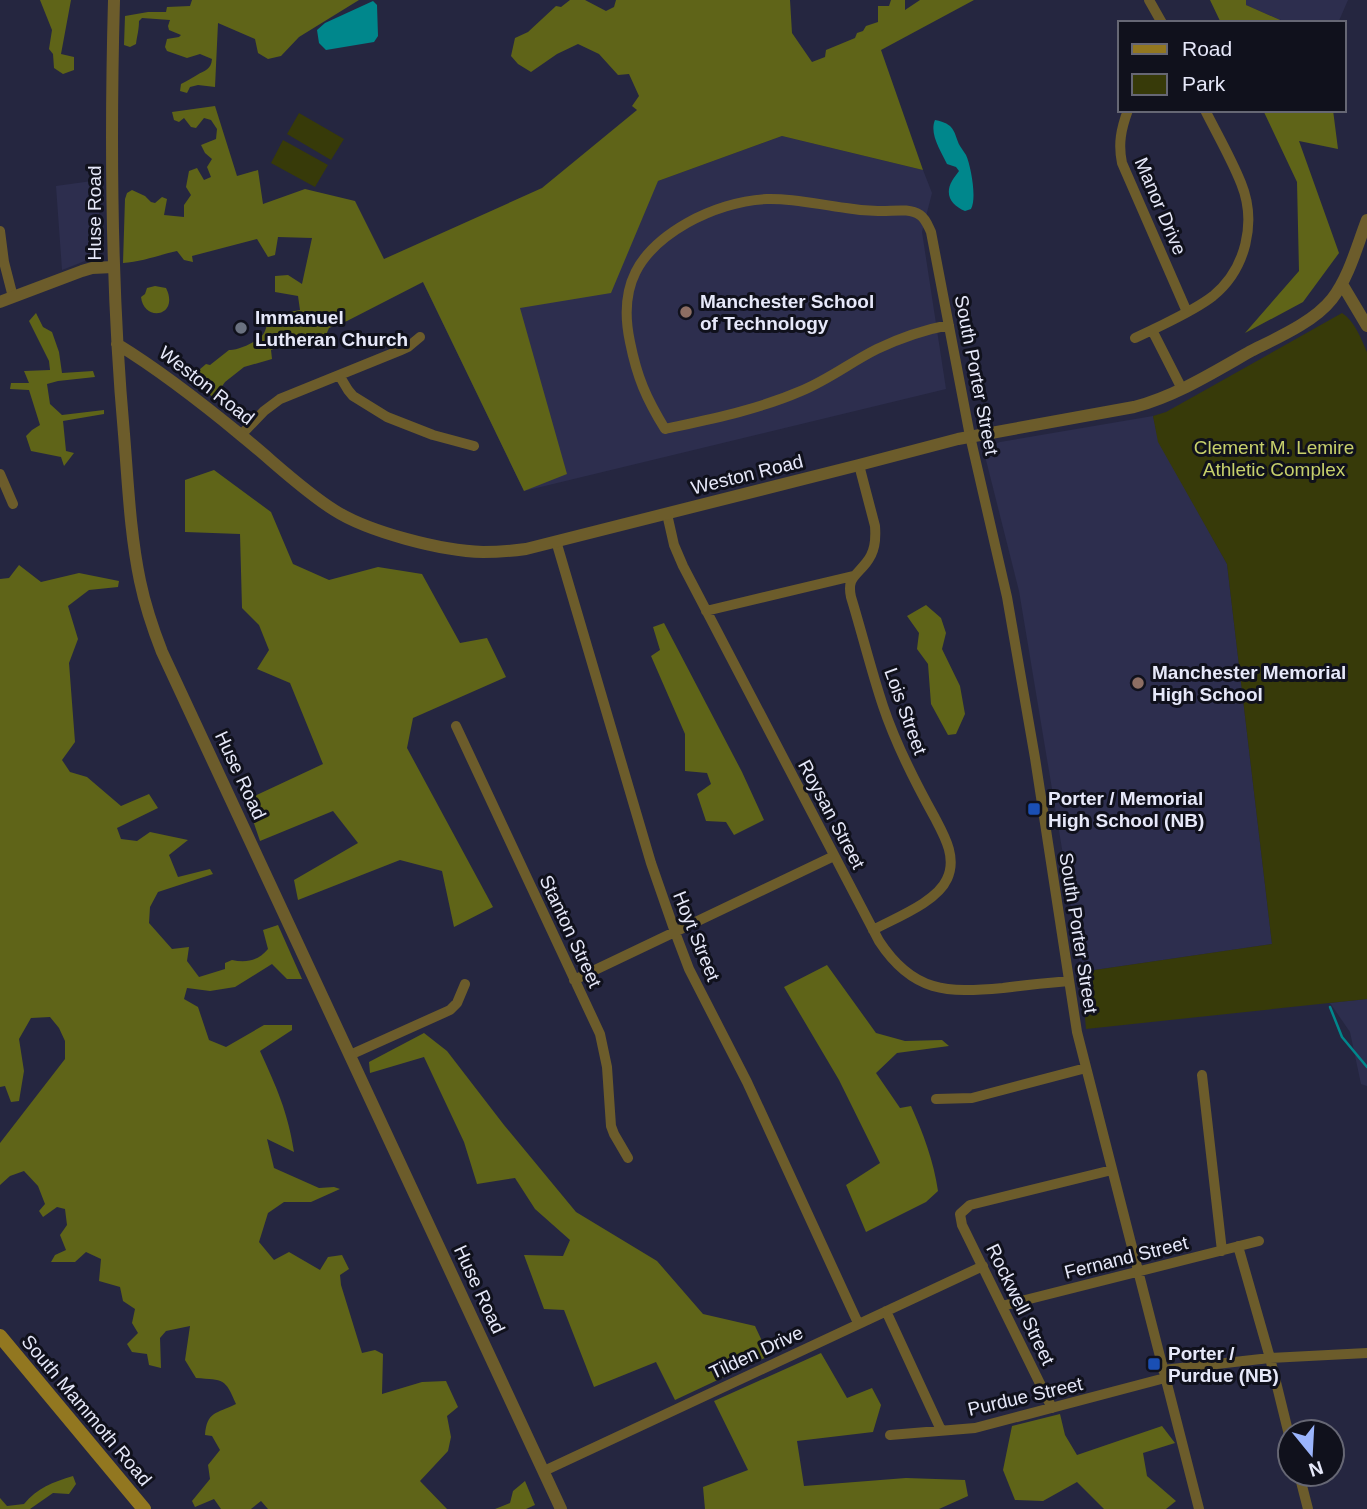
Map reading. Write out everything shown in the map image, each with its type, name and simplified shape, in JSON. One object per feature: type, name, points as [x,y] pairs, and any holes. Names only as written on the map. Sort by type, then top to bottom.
[{"type":"main road","name":"South Mammoth Road","points":[[0,1336],[144,1509]]},
{"type":"street","name":"Huse Road","points":[[114,0],[113,267],[119,379],[135,545],[140,581],[152,622],[162,652],[561,1509]]},
{"type":"street","points":[[1149,0],[1161,21]]},
{"type":"street","name":"Manor Drive","points":[[1127,112],[1120,137],[1122,163],[1187,312]]},
{"type":"street","points":[[1135,338],[1213,296],[1227,282],[1240,262],[1248,237],[1248,207],[1242,184],[1206,112]]},
{"type":"street","name":"South Porter Street","points":[[948,325],[911,335],[876,349],[821,382],[777,401],[665,429],[638,377],[626,321],[631,281],[644,258],[663,239],[694,219],[715,211],[767,199],[868,210],[911,211],[921,215],[928,223],[970,436],[1007,597],[1077,1032],[1199,1509]]},
{"type":"street","name":"Weston Road","points":[[117,344],[158,371],[336,512],[365,526],[460,550],[481,552],[526,549],[970,436],[1134,407],[1158,400],[1308,319],[1332,300],[1342,284],[1367,220]]},
{"type":"street","points":[[0,232],[13,297]]},
{"type":"street","points":[[0,302],[82,271],[113,267]]},
{"type":"street","points":[[1342,284],[1367,326]]},
{"type":"street","points":[[1152,330],[1182,389]]},
{"type":"street","points":[[241,435],[280,399],[408,347],[420,337]]},
{"type":"street","points":[[339,375],[353,396],[387,417],[433,435],[474,446]]},
{"type":"street","points":[[706,611],[853,576],[866,563],[875,545],[876,536],[859,465]]},
{"type":"street","points":[[0,474],[13,505]]},
{"type":"street","name":"Roysan Street","points":[[667,514],[669,530],[678,555],[706,611],[873,930],[891,959],[908,974],[927,985],[949,990],[971,991],[1069,981]]},
{"type":"street","name":"Hoyt Street","points":[[556,541],[651,863],[689,969],[747,1082],[858,1324]]},
{"type":"street","name":"Lois Street","points":[[853,576],[851,597],[883,706],[906,765],[948,844],[951,866],[943,887],[936,894],[873,930]]},
{"type":"street","name":"Stanton Street","points":[[456,726],[594,1020],[603,1044],[607,1067],[611,1126],[628,1158]]},
{"type":"street","points":[[574,980],[834,856]]},
{"type":"street","points":[[350,1055],[450,1010],[457,1003],[465,984]]},
{"type":"street","points":[[936,1100],[972,1098],[1086,1068]]},
{"type":"street","points":[[1202,1075],[1222,1251]]},
{"type":"street","name":"Rockwell Street","points":[[1052,1408],[962,1225],[960,1214],[970,1205],[1112,1170]]},
{"type":"street","name":"Fernand Street","points":[[1002,1306],[1259,1241]]},
{"type":"street","points":[[1238,1247],[1285,1418]]},
{"type":"street","name":"Tilden Drive","points":[[544,1471],[983,1266]]},
{"type":"street","points":[[886,1311],[941,1430]]},
{"type":"street","name":"Purdue Street","points":[[890,1435],[975,1428],[1164,1374],[1270,1358],[1367,1353]]},
{"type":"street","points":[[1303,1488],[1308,1509]]},
{"type":"shaded area","points":[[40,0],[71,0],[61,54],[74,57],[74,70],[63,74],[54,68],[53,54],[49,49],[52,30]]},
{"type":"shaded area","points":[[192,0],[359,0],[299,37],[281,56],[268,59],[258,53],[255,39],[218,23],[215,87],[198,85],[190,87],[187,93],[180,91],[181,84],[207,69],[212,59],[200,54],[187,58],[167,51],[167,39],[181,35],[169,30],[170,20],[142,18],[139,21],[136,44],[130,47],[124,45],[125,16],[166,12],[167,7],[190,6]]},
{"type":"shaded area","points":[[570,0],[585,0],[606,11],[614,7],[616,0],[790,0],[792,33],[812,62],[825,57],[826,50],[855,38],[866,26],[878,22],[878,6],[889,6],[891,0],[905,0],[905,10],[920,0],[974,0],[881,50],[923,170],[782,136],[658,181],[611,293],[520,308],[567,474],[524,491],[423,282],[329,328],[326,335],[300,343],[293,341],[271,350],[272,359],[244,367],[225,382],[214,398],[189,378],[196,368],[199,370],[206,364],[210,365],[229,350],[243,347],[258,339],[275,317],[300,310],[298,296],[275,292],[275,276],[288,275],[302,284],[312,238],[278,237],[275,255],[268,257],[257,239],[192,256],[193,262],[184,260],[177,251],[123,263],[127,193],[132,190],[155,203],[162,197],[167,199],[164,215],[184,217],[184,205],[191,195],[186,187],[189,171],[197,168],[204,180],[211,177],[207,167],[212,159],[201,145],[216,139],[217,129],[211,120],[204,118],[196,128],[191,127],[184,118],[179,122],[174,120],[172,112],[215,106],[237,176],[258,170],[263,204],[305,189],[355,201],[384,259],[542,188],[637,110],[632,106],[639,96],[629,74],[618,75],[599,54],[578,44],[557,54],[531,72],[511,56],[515,38],[528,32],[556,6],[561,7]]},
{"type":"shaded area","points":[[1210,0],[1246,0],[1246,5],[1282,21],[1220,21]]},
{"type":"shaded area","points":[[1246,0],[1348,0],[1339,21],[1282,21],[1246,5]]},
{"type":"shaded area","points":[[373,1],[377,5],[378,36],[374,42],[326,50],[319,43],[317,30],[325,23]]},
{"type":"shaded area","points":[[1264,112],[1333,112],[1338,149],[1299,141],[1339,253],[1303,302],[1245,333],[1299,271],[1297,182]]},
{"type":"shaded area","points":[[935,120],[950,126],[966,155],[973,190],[971,209],[960,209],[949,195],[950,186],[959,171],[947,164],[939,148],[934,131]]},
{"type":"shaded area","name":"Manchester School of Technology","points":[[782,136],[923,170],[932,193],[922,232],[946,389],[524,491],[419,274]]},
{"type":"shaded area","points":[[99,180],[97,254],[62,270],[56,186]]},
{"type":"shaded area","points":[[147,288],[166,288],[169,297],[168,305],[160,313],[148,310],[141,297]]},
{"type":"shaded area","points":[[36,313],[43,327],[52,332],[62,373],[93,371],[95,377],[47,384],[50,404],[62,415],[104,410],[104,414],[63,421],[66,451],[74,453],[64,466],[61,457],[31,451],[26,436],[40,425],[29,390],[10,389],[11,383],[29,383],[24,371],[50,370],[49,361],[29,321]]},
{"type":"shaded area","name":"Manchester Memorial High School","points":[[1153,416],[1159,442],[1227,564],[1272,944],[1081,972],[1019,591],[984,452],[986,447],[1000,442]]},
{"type":"shaded area","points":[[214,470],[271,512],[293,564],[329,580],[378,567],[422,574],[460,643],[487,638],[506,677],[413,718],[407,748],[493,907],[454,927],[442,871],[400,860],[298,900],[294,880],[358,843],[333,811],[260,841],[246,800],[323,764],[290,683],[257,669],[269,650],[259,625],[242,608],[240,534],[185,532],[185,480]]},
{"type":"shaded area","points":[[19,565],[41,582],[79,573],[119,581],[118,587],[89,590],[68,606],[78,639],[69,663],[75,742],[62,760],[70,772],[87,777],[121,806],[149,794],[158,808],[117,828],[121,839],[137,841],[150,832],[188,840],[169,855],[178,877],[210,869],[213,874],[158,892],[150,907],[149,923],[172,949],[189,947],[187,961],[199,977],[225,969],[225,963],[232,960],[256,959],[268,949],[263,930],[278,925],[302,979],[287,979],[272,964],[235,987],[210,991],[187,988],[184,999],[198,1007],[209,1040],[226,1047],[264,1025],[292,1025],[292,1030],[260,1051],[285,1112],[294,1152],[267,1139],[274,1168],[319,1188],[340,1189],[311,1202],[284,1202],[268,1213],[259,1242],[274,1260],[289,1252],[320,1270],[328,1257],[342,1255],[349,1269],[340,1275],[341,1285],[362,1353],[375,1350],[383,1354],[382,1394],[422,1382],[446,1381],[458,1407],[447,1416],[451,1437],[448,1451],[420,1481],[447,1509],[268,1509],[261,1501],[251,1509],[221,1509],[214,1499],[195,1507],[192,1501],[210,1479],[208,1465],[220,1450],[212,1436],[205,1435],[206,1427],[210,1417],[236,1404],[229,1389],[218,1380],[196,1378],[185,1360],[190,1326],[166,1331],[160,1338],[161,1368],[149,1365],[147,1354],[132,1352],[127,1344],[138,1333],[132,1323],[135,1309],[123,1301],[120,1287],[99,1281],[101,1259],[86,1252],[75,1262],[51,1262],[55,1255],[66,1250],[60,1235],[67,1225],[65,1209],[57,1207],[43,1217],[39,1211],[45,1204],[38,1186],[24,1171],[10,1176],[0,1185],[0,1143],[65,1059],[65,1041],[50,1017],[31,1018],[19,1039],[24,1071],[19,1101],[11,1102],[5,1086],[0,1087],[0,579],[9,578]]},
{"type":"shaded area","points":[[926,605],[941,618],[946,633],[942,649],[960,686],[965,714],[956,734],[948,735],[931,704],[928,664],[917,649],[919,633],[907,616]]},
{"type":"shaded area","points":[[664,623],[742,772],[764,820],[734,835],[726,822],[706,821],[697,794],[711,784],[707,773],[685,771],[685,734],[651,656],[660,650],[653,627]]},
{"type":"shaded area","points":[[827,965],[876,1033],[905,1041],[942,1040],[949,1046],[897,1053],[876,1073],[900,1108],[911,1106],[928,1148],[938,1191],[926,1202],[866,1232],[846,1185],[880,1163],[839,1080],[784,987]]},
{"type":"shaded area","points":[[1367,999],[1367,1086],[1361,1084],[1350,1032],[1330,1003]]},
{"type":"shaded area","points":[[424,1033],[447,1051],[576,1212],[657,1261],[703,1314],[755,1326],[769,1356],[675,1400],[656,1362],[594,1387],[564,1310],[544,1309],[524,1255],[563,1256],[570,1240],[535,1209],[515,1178],[477,1184],[464,1142],[424,1057],[370,1073],[369,1062]]},
{"type":"shaded area","points":[[821,1353],[847,1398],[872,1388],[881,1405],[873,1432],[797,1441],[804,1486],[906,1478],[965,1480],[968,1496],[939,1509],[705,1509],[703,1487],[748,1470],[714,1401]]},
{"type":"shaded area","points":[[1060,1414],[1065,1435],[1077,1455],[1162,1426],[1175,1443],[1143,1453],[1147,1476],[1176,1501],[1166,1509],[1104,1509],[1077,1482],[1043,1501],[1015,1500],[1003,1470],[1012,1426]]},
{"type":"shaded area","points":[[73,1476],[76,1484],[69,1494],[53,1493],[30,1509],[0,1509],[0,1498],[7,1506],[24,1504],[46,1486]]},
{"type":"shaded area","points":[[525,1481],[535,1505],[526,1509],[495,1509],[510,1503],[513,1491]]},
{"type":"green space","points":[[299,113],[344,139],[331,160],[287,134]]},
{"type":"green space","points":[[283,140],[328,165],[315,187],[271,163]]},
{"type":"green space","name":"Clement M. Lemire Athletic Complex","points":[[1342,313],[1354,325],[1367,352],[1367,999],[1086,1029],[1081,972],[1272,944],[1227,564],[1158,442],[1153,416],[1166,412]]},
{"type":"waterway","points":[[1330,1007],[1342,1037],[1367,1067]]},
{"type":"place","name":"Manchester School of Technology","points":[[686,312]]},
{"type":"place","name":"Immanuel Lutheran Church","points":[[241,328]]},
{"type":"place","name":"Manchester Memorial High School","points":[[1138,683]]},
{"type":"place","name":"Porter / Memorial High School (NB)","points":[[1034,809]]},
{"type":"place","name":"Porter / Purdue (NB)","points":[[1154,1364]]}]
